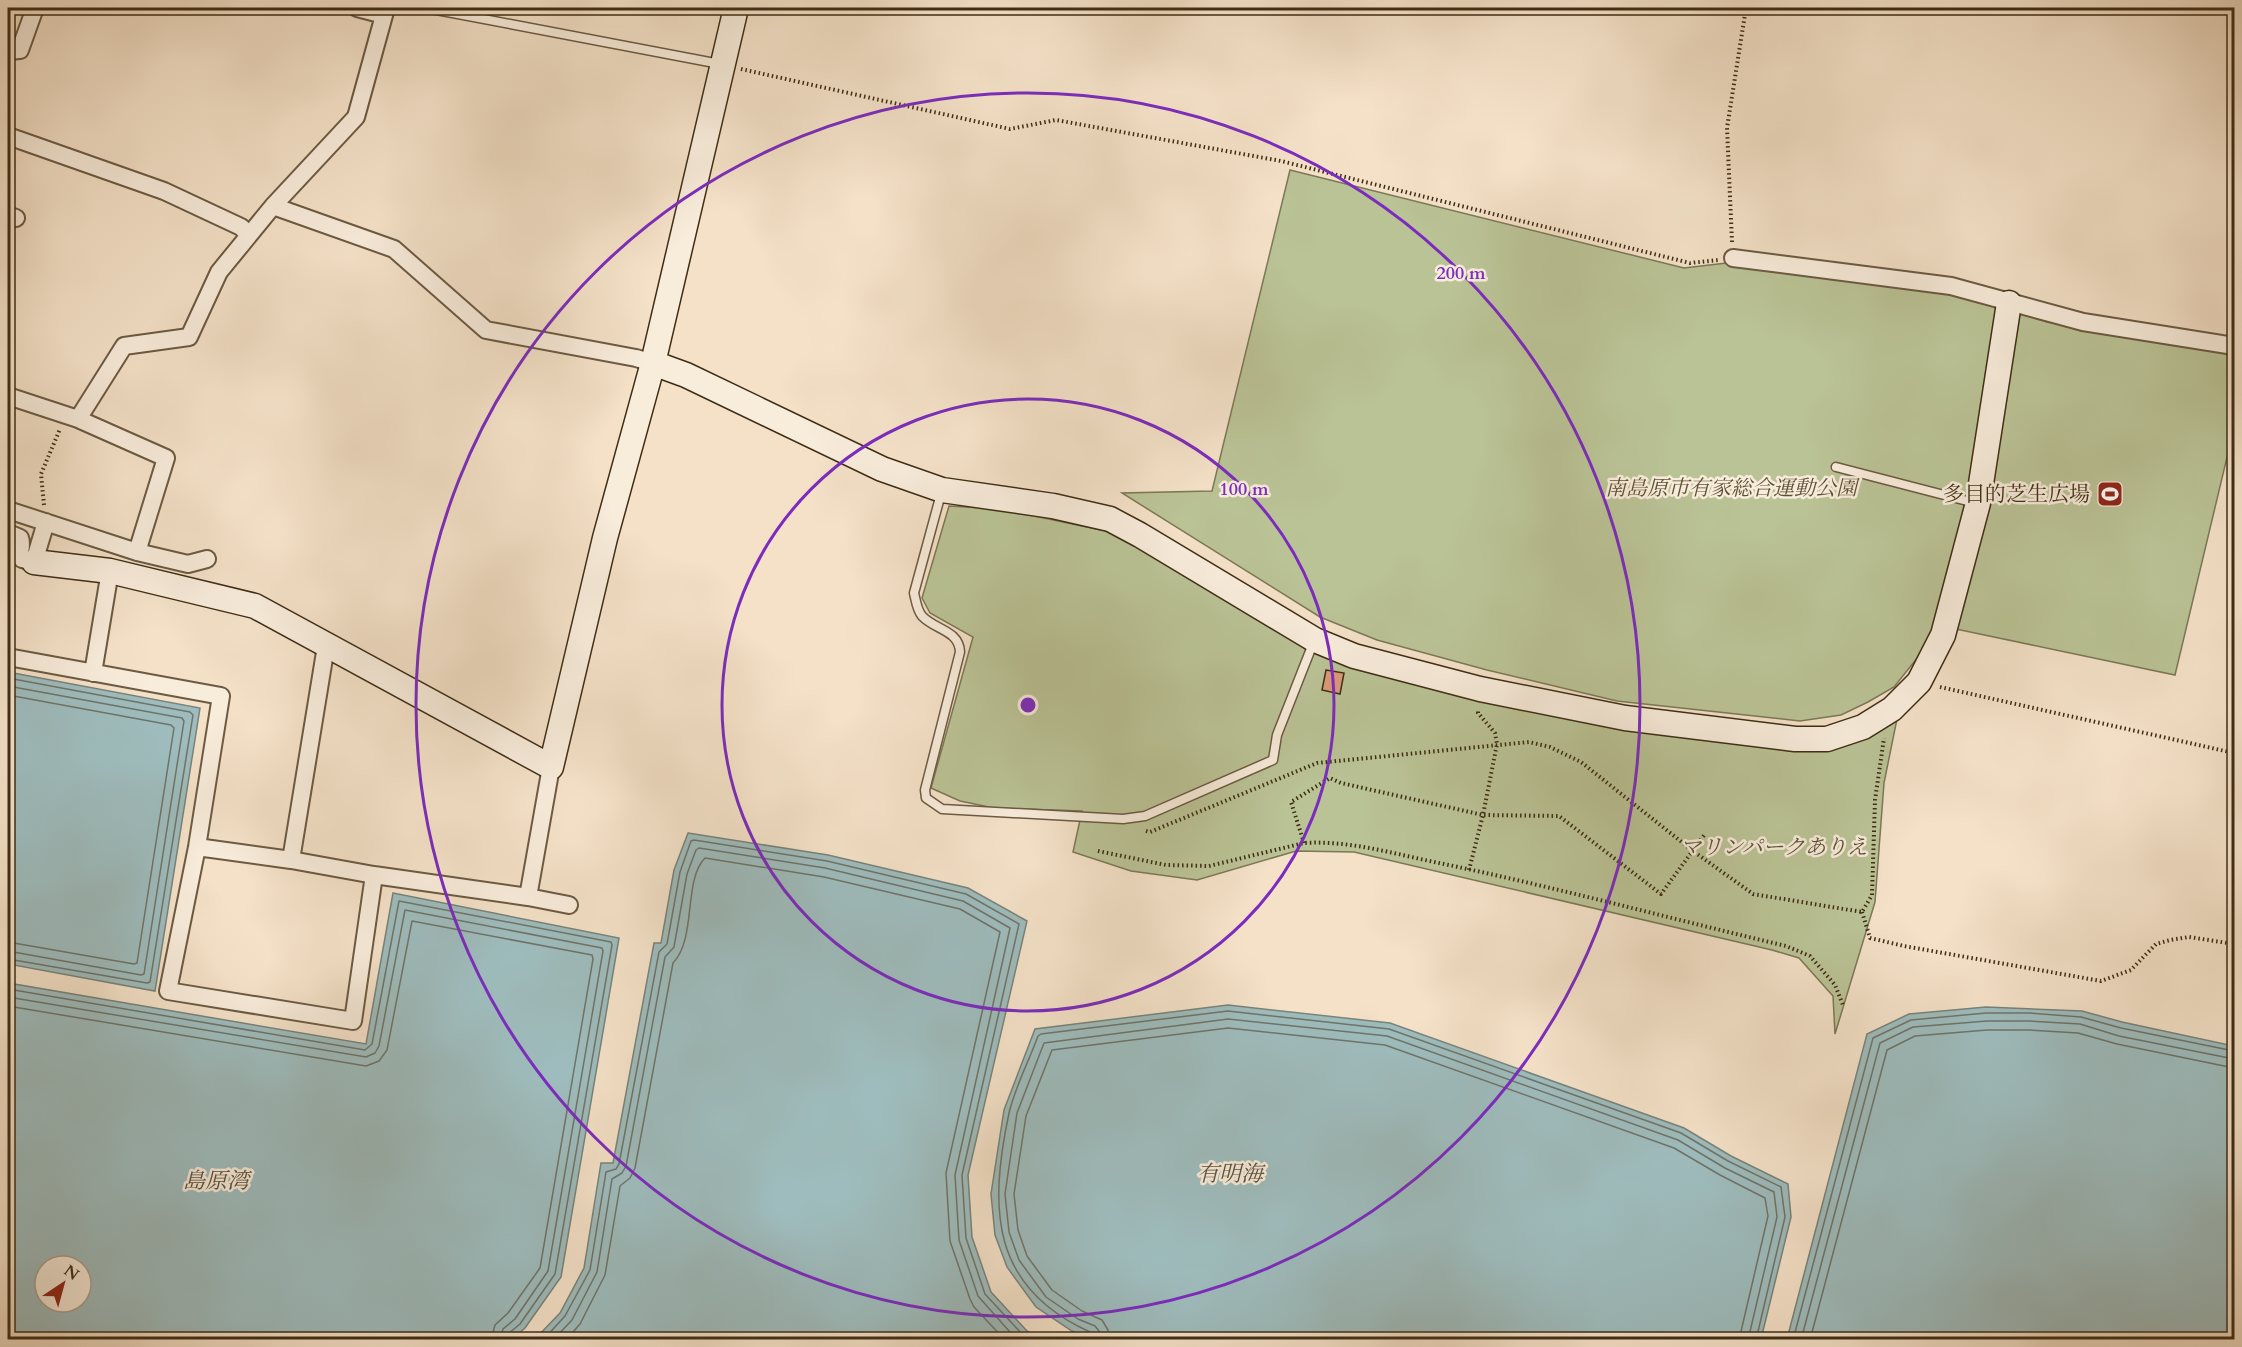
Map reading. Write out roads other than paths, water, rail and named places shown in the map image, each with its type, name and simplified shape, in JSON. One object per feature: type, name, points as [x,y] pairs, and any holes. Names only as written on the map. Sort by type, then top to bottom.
[{"type":"street","points":[[8,51],[20,50],[35,8]]},
{"type":"street","points":[[72,417],[124,346],[189,337],[219,272],[273,206],[356,117],[385,11],[357,8]]},
{"type":"street","points":[[528,897],[551,767],[605,538],[653,363],[736,8]]},
{"type":"street","points":[[8,136],[164,191],[241,227],[249,235]]},
{"type":"street","points":[[273,206],[394,249],[486,330],[653,363],[686,375],[882,469],[942,490],[1053,506],[1110,519],[1315,640],[1354,656],[1480,689],[1625,718],[1795,739],[1827,739],[1863,726],[1892,708],[1918,682],[1943,635],[1978,503],[2009,303]]},
{"type":"street","points":[[1733,258],[1951,286],[2083,322],[2235,346]]},
{"type":"street","points":[[8,396],[72,417],[166,458],[137,552]]},
{"type":"street","points":[[8,510],[137,552],[188,564],[207,559]]},
{"type":"street","points":[[34,562],[46,522]]},
{"type":"street","points":[[8,533],[20,538],[22,559],[110,571],[255,606],[551,767]]},
{"type":"street","points":[[93,673],[110,571]]},
{"type":"street","points":[[291,860],[326,645]]},
{"type":"street","points":[[8,657],[221,696],[197,847],[168,992],[353,1021],[374,875]]},
{"type":"street","points":[[197,847],[569,905]]},
{"type":"lane","points":[[426,8],[723,65]]},
{"type":"lane","points":[[1836,467],[1978,503]]},
{"type":"lane","points":[[942,490],[914,593],[917,608],[923,617],[952,635],[960,643],[960,652],[925,790],[926,798],[942,810],[1123,819],[1145,816],[1273,760],[1277,735],[1315,640]]},
{"type":"water","points":[[8,672],[200,708],[155,991],[8,964]]},
{"type":"water","points":[[688,833],[828,855],[968,888],[1027,921],[968,1175],[972,1237],[991,1292],[1027,1331],[1041,1339],[535,1339],[560,1313],[584,1268],[601,1163],[613,1163],[654,943],[661,943],[674,870]]},
{"type":"water","name":"島原湾","points":[[393,893],[619,938],[561,1277],[525,1328],[511,1340],[8,1339],[8,983],[366,1044]]},
{"type":"water","name":"有明海","points":[[1228,1005],[1390,1023],[1684,1128],[1731,1156],[1788,1184],[1791,1217],[1761,1339],[1094,1340],[1072,1331],[1036,1307],[1007,1267],[995,1235],[991,1194],[1004,1110],[1035,1029]]},
{"type":"water","points":[[1986,1007],[2082,1011],[2234,1046],[2234,1339],[1787,1339],[1867,1034],[1909,1014]]},
{"type":"place","name":"多目的芝生広場","points":[[2110,494]]},
{"type":"park label","name":"南島原市有家総合運動公園","points":[[1731,488]]},
{"type":"park label","name":"マリンパークありえ","points":[[1774,847]]}]
